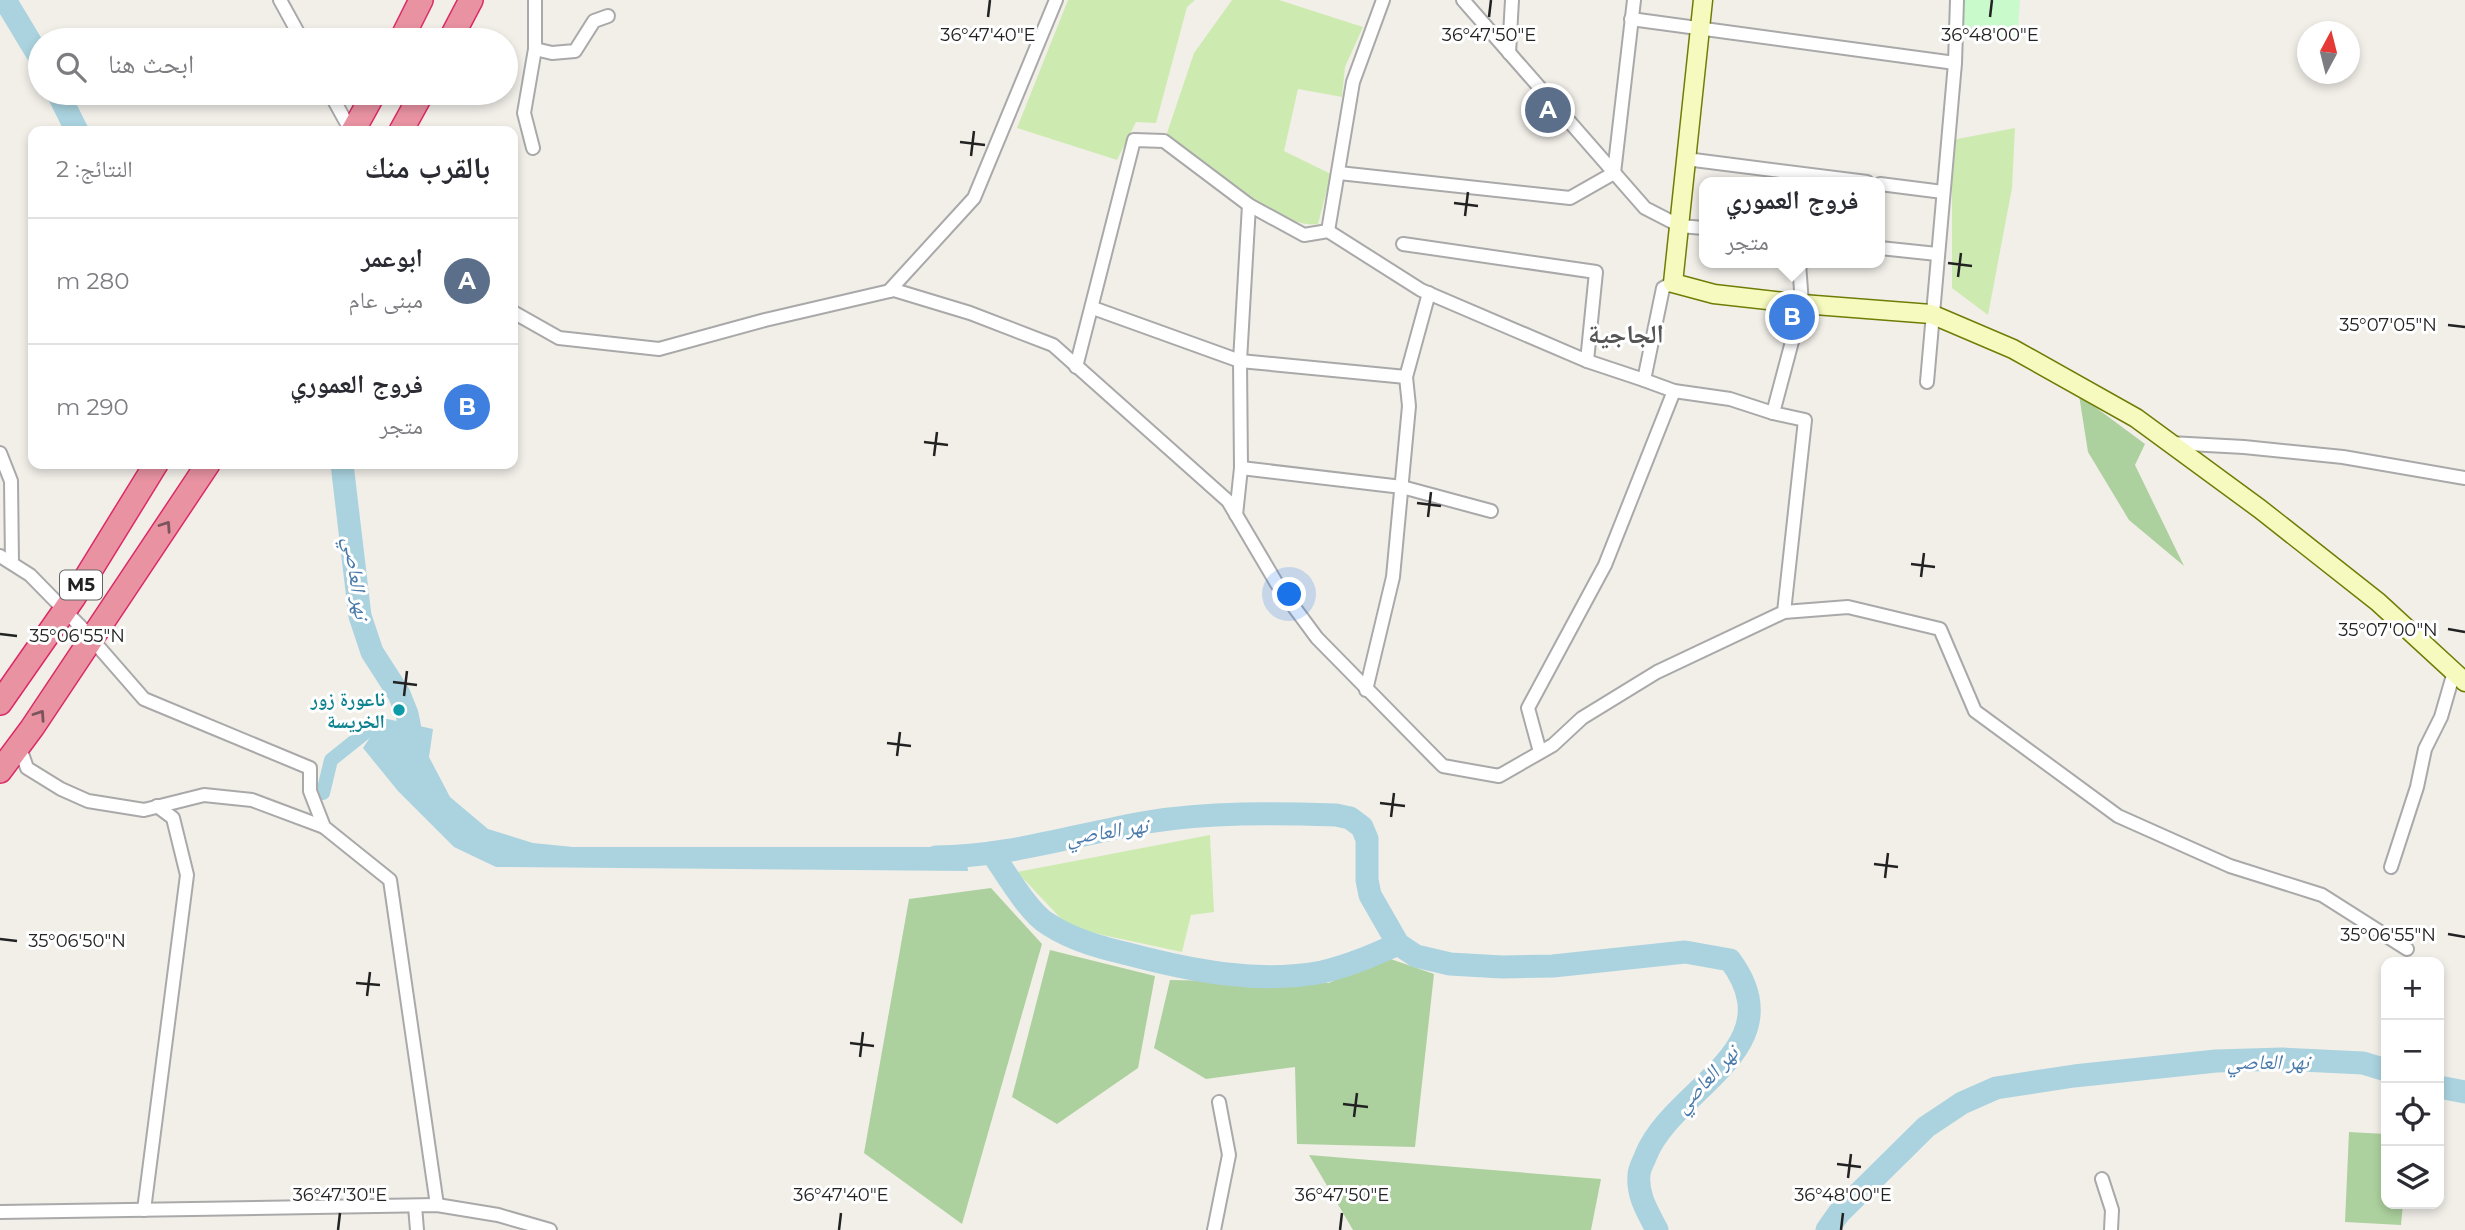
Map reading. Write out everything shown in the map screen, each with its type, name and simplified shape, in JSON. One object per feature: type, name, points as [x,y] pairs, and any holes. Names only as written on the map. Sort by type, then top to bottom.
[{"type":"highway","points":[[407,28],[421,0]]},
{"type":"highway","points":[[456,28],[471,0]]},
{"type":"highway","points":[[355,126],[366,105]]},
{"type":"highway","points":[[404,126],[415,105]]},
{"type":"highway","name":"M5","points":[[0,703],[65,610],[153,469]]},
{"type":"highway","name":"M5","points":[[0,771],[205,469]]},
{"type":"street","points":[[280,0],[295,28]]},
{"type":"street","points":[[533,148],[524,113],[535,49],[535,0]]},
{"type":"street","points":[[889,290],[974,198],[1056,0]]},
{"type":"street","points":[[1328,231],[1353,82],[1383,0]]},
{"type":"street","points":[[1462,0],[1645,208],[1680,226],[1699,228]]},
{"type":"street","points":[[1509,53],[1512,0]]},
{"type":"street","points":[[1614,173],[1634,0]]},
{"type":"street","points":[[1673,282],[1703,0]]},
{"type":"street","points":[[1927,382],[1955,63],[1956,0]]},
{"type":"street","points":[[535,49],[552,53],[575,51],[594,21],[608,16]]},
{"type":"street","points":[[1631,19],[1955,63]]},
{"type":"street","points":[[337,105],[349,126]]},
{"type":"street","points":[[1076,367],[1134,140],[1164,141],[1249,205],[1304,235],[1328,231],[1429,293],[1587,361],[1674,391],[1730,399],[1805,420],[1784,612]]},
{"type":"street","points":[[1686,159],[1828,177]]},
{"type":"street","points":[[1339,173],[1570,198],[1614,173]]},
{"type":"street","points":[[1885,185],[1943,192]]},
{"type":"street","points":[[1236,515],[1241,468],[1240,360],[1249,205]]},
{"type":"street","points":[[1403,244],[1596,272],[1587,361]]},
{"type":"street","points":[[1885,249],[1937,254]]},
{"type":"street","points":[[1773,413],[1802,304],[1799,268]]},
{"type":"street","points":[[1644,380],[1663,288],[1673,282],[1714,294],[1931,314],[2013,349],[2136,418],[2260,509],[2378,602],[2460,677],[2425,749],[2417,787],[2391,867]]},
{"type":"street","points":[[518,315],[559,338],[659,349],[765,320],[894,290],[970,313],[1053,345],[1228,501],[1277,584],[1317,638],[1443,766],[1500,776],[1553,745],[1582,718],[1657,673],[1784,612],[1848,607],[1940,629],[1975,711],[2118,816],[2230,866],[2322,895],[2407,949]]},
{"type":"street","points":[[1366,690],[1393,577],[1409,406],[1406,377],[1429,293]]},
{"type":"street","points":[[1093,308],[1240,360],[1406,377]]},
{"type":"street","points":[[1540,752],[1528,708],[1605,565],[1674,391]]},
{"type":"street","points":[[2170,443],[2343,457],[2465,478]]},
{"type":"street","points":[[0,453],[11,481],[12,564]]},
{"type":"street","points":[[1241,468],[1402,487],[1490,511]]},
{"type":"street","points":[[0,556],[30,575],[92,638],[145,699],[310,768],[310,791],[324,827]]},
{"type":"street","points":[[19,746],[27,768],[61,789],[89,801],[144,810],[204,795],[252,800],[324,827],[390,880],[437,1205]]},
{"type":"street","points":[[144,1210],[187,874],[173,818],[157,806]]},
{"type":"street","points":[[1214,1230],[1229,1155],[1219,1102]]},
{"type":"street","points":[[2102,1179],[2112,1210],[2111,1230]]},
{"type":"street","points":[[0,1212],[437,1205],[498,1215],[550,1230]]},
{"type":"street","points":[[415,1206],[417,1230]]},
{"type":"green space","points":[[1068,0],[1195,0],[1187,7],[1156,123],[1136,122],[1117,160],[1017,128]]},
{"type":"green space","points":[[1232,0],[1279,0],[1363,27],[1345,67],[1342,97],[1298,89],[1284,151],[1331,174],[1318,224],[1301,223],[1261,206],[1218,179],[1165,139],[1194,53]]},
{"type":"green space","points":[[1964,0],[2020,0],[2017,42],[1963,32]]},
{"type":"green space","points":[[2015,128],[2012,188],[1988,315],[1952,288],[1952,140]]},
{"type":"green space","points":[[2079,395],[2145,444],[2135,465],[2184,566],[2129,520],[2088,452]]},
{"type":"green space","points":[[1210,835],[1214,912],[1191,915],[1182,952],[1070,928],[1017,872]]},
{"type":"green space","points":[[991,888],[1042,944],[962,1224],[864,1153],[909,899]]},
{"type":"green space","points":[[1050,950],[1155,976],[1138,1068],[1057,1124],[1012,1097]]},
{"type":"green space","points":[[1382,956],[1434,974],[1415,1147],[1297,1144],[1295,1067],[1206,1079],[1154,1048],[1170,980],[1329,983]]},
{"type":"green space","points":[[2349,1132],[2381,1134],[2381,1209],[2403,1209],[2401,1225],[2345,1222]]},
{"type":"green space","points":[[1309,1155],[1601,1179],[1591,1230],[1353,1230]]},
{"type":"water","points":[[383,718],[433,729],[429,757],[450,797],[488,829],[533,843],[573,847],[965,847],[968,871],[496,867],[454,847],[398,791],[363,748]]},
{"type":"waterway","name":"نهر العاصي","points":[[5,0],[28,38]]},
{"type":"waterway","name":"نهر العاصي","points":[[64,105],[74,126]]},
{"type":"waterway","name":"نهر العاصي","points":[[343,469],[360,616],[372,652],[399,694],[407,714],[415,754]]},
{"type":"waterway","points":[[323,793],[331,760],[371,728]]},
{"type":"waterway","name":"نهر العاصي","points":[[936,857],[1016,849],[1121,827],[1194,816],[1336,815],[1350,818],[1362,827],[1367,839],[1367,880],[1370,895],[1398,944],[1416,956],[1450,964],[1502,967],[1553,966],[1685,952],[1730,960],[1746,991],[1749,1018],[1740,1043],[1723,1065],[1660,1131],[1646,1155],[1639,1175],[1640,1190],[1657,1230]]},
{"type":"waterway","points":[[992,853],[1025,902],[1048,924],[1089,943],[1155,961],[1203,971],[1275,977],[1342,967],[1398,944]]},
{"type":"waterway","name":"نهر العاصي","points":[[1827,1230],[1839,1213],[1926,1127],[1962,1103],[1996,1088],[2074,1076],[2216,1061],[2282,1059],[2363,1063],[2381,1068]]},
{"type":"waterway","name":"نهر العاصي","points":[[2444,1088],[2465,1092]]},
{"type":"place","name":"ابوعمر","points":[[1548,110]]},
{"type":"place","name":"فروج العموري","points":[[1792,317]]},
{"type":"place","name":"ناعورة زور الخريسة","points":[[399,710]]},
{"type":"district","name":"الجاجية","points":[[1626,334]]}]
